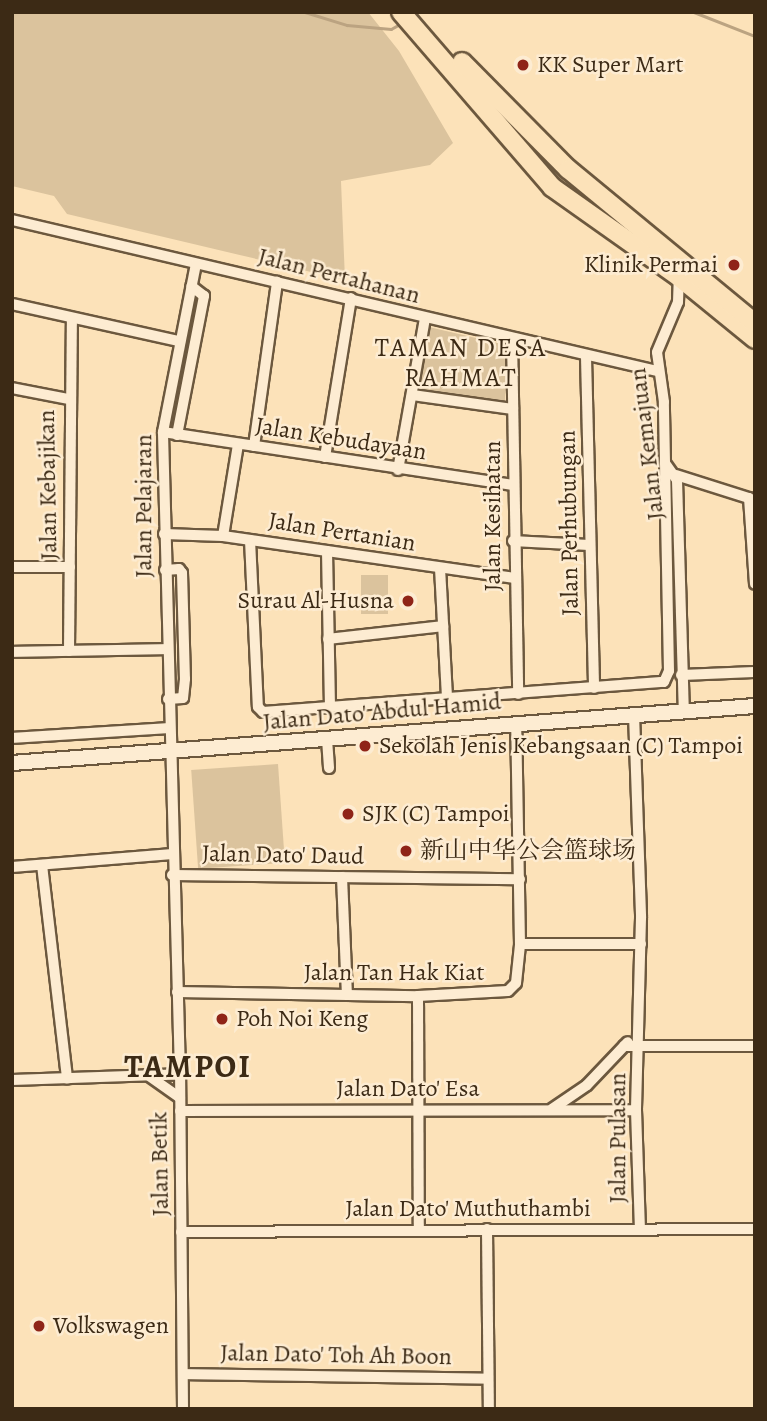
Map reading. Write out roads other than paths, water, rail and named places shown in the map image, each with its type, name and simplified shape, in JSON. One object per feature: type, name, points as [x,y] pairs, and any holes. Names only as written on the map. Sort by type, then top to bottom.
[{"type":"main road","points":[[401,12],[552,187],[679,277],[701,296],[754,326]]},
{"type":"main road","points":[[417,12],[568,169],[754,326]]},
{"type":"main road","points":[[552,187],[573,200],[583,200],[568,169]]},
{"type":"street","name":"Jalan Pertahanan","points":[[12,220],[351,298],[586,357],[657,371]]},
{"type":"street","name":"Jalan Pelajaran","points":[[172,751],[168,699],[163,432],[196,264]]},
{"type":"street","name":"Jalan Kemajuan","points":[[679,277],[678,302],[660,340],[657,371],[664,402],[665,463],[676,475],[684,711]]},
{"type":"street","points":[[254,446],[277,282]]},
{"type":"street","points":[[177,435],[204,296],[191,286]]},
{"type":"street","points":[[678,302],[701,296]]},
{"type":"street","points":[[325,457],[351,298]]},
{"type":"street","points":[[12,304],[179,341]]},
{"type":"street","name":"Jalan Kebajikan","points":[[69,651],[68,398],[72,318]]},
{"type":"street","points":[[398,470],[425,318]]},
{"type":"street","name":"Jalan Kesihatan","points":[[512,338],[513,578],[518,694]]},
{"type":"street","name":"Jalan Perhubungan","points":[[586,357],[594,688]]},
{"type":"street","points":[[12,388],[68,398]]},
{"type":"street","points":[[412,395],[513,410]]},
{"type":"street","name":"Jalan Kebudayaan","points":[[163,432],[398,470],[513,485]]},
{"type":"street","points":[[223,536],[238,444]]},
{"type":"street","points":[[250,540],[258,707],[263,712],[594,688],[668,678],[665,463]]},
{"type":"street","points":[[676,475],[749,498],[755,584]]},
{"type":"street","name":"Jalan Pertanian","points":[[164,534],[223,536],[513,578]]},
{"type":"street","points":[[513,541],[589,545]]},
{"type":"street","points":[[327,551],[330,708]]},
{"type":"street","points":[[12,567],[70,567]]},
{"type":"street","points":[[440,568],[447,699]]},
{"type":"street","points":[[165,570],[179,569],[182,573],[184,638],[183,698],[168,699]]},
{"type":"street","points":[[328,639],[443,626]]},
{"type":"street","points":[[12,652],[167,649]]},
{"type":"street","points":[[681,676],[755,672]]},
{"type":"street","name":"Jalan Dato' Abdul Hamid","points":[[12,763],[755,706]]},
{"type":"street","points":[[634,714],[641,944],[639,1047]]},
{"type":"street","name":"Jalan Tan Hak Kiat","points":[[177,992],[418,996],[508,991],[516,983],[520,944],[516,724]]},
{"type":"street","points":[[12,737],[169,728]]},
{"type":"street","points":[[327,739],[329,768]]},
{"type":"street","name":"Jalan Betik","points":[[172,751],[172,854],[180,1074],[183,1409]]},
{"type":"street","points":[[12,867],[172,854]]},
{"type":"street","points":[[42,864],[66,1079]]},
{"type":"street","name":"Jalan Dato' Daud","points":[[173,875],[520,879]]},
{"type":"street","points":[[342,877],[347,995]]},
{"type":"street","points":[[520,944],[641,944]]},
{"type":"street","points":[[418,996],[419,1230]]},
{"type":"street","points":[[552,1110],[587,1085],[624,1046],[639,1024]]},
{"type":"street","points":[[624,1046],[755,1046]]},
{"type":"street","name":"Jalan Pulasan","points":[[639,1047],[636,1110],[640,1229]]},
{"type":"street","points":[[12,1080],[180,1074]]},
{"type":"street","points":[[146,1075],[180,1098]]},
{"type":"street","name":"Jalan Dato' Esa","points":[[180,1111],[636,1110]]},
{"type":"street","points":[[487,1229],[489,1409]]},
{"type":"street","name":"Jalan Dato' Muthuthambi","points":[[181,1232],[755,1229]]},
{"type":"street","name":"Jalan Dato' Toh Ah Boon","points":[[183,1374],[488,1379]]},
{"type":"waterway","points":[[305,12],[347,25],[391,29],[400,24]]},
{"type":"waterway","points":[[694,12],[755,36]]},
{"type":"place","name":"KK Super Mart","points":[[523,65]]},
{"type":"place","name":"Klinik Permai","points":[[734,265]]},
{"type":"place","name":"Surau Al-Husna","points":[[408,601]]},
{"type":"place","name":"Sekolah Jenis Kebangsaan (C) Tampoi","points":[[365,746]]},
{"type":"place","name":"SJK (C) Tampoi","points":[[348,814]]},
{"type":"place","name":"新山中华公会篮球场","points":[[406,851]]},
{"type":"place","name":"Poh Noi Keng","points":[[222,1019]]},
{"type":"place","name":"Volkswagen","points":[[39,1326]]},
{"type":"district","name":"TAMAN DESA RAHMAT","points":[[461,363]]},
{"type":"district","name":"TAMPOI","points":[[188,1066]]}]
